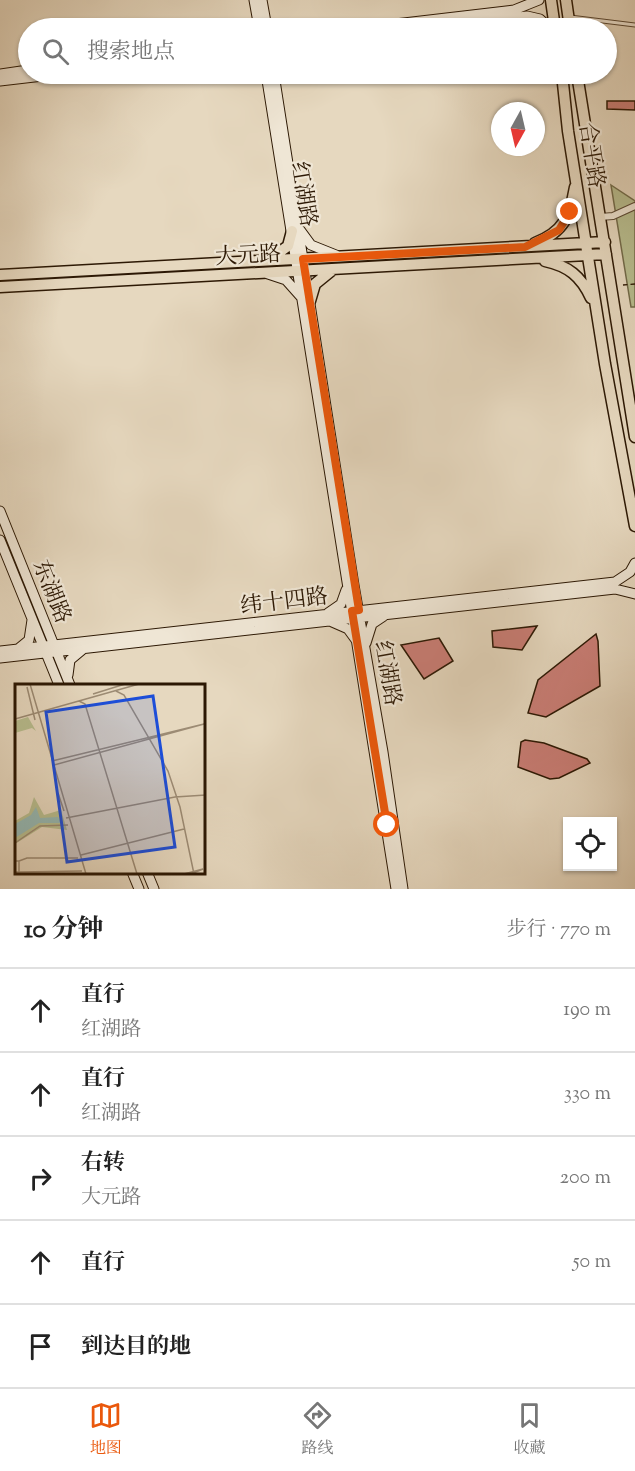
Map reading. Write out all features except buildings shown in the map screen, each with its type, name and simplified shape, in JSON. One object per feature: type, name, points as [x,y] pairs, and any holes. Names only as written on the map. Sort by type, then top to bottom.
[{"type":"main road","points":[[254,0],[262,18]]},
{"type":"main road","points":[[259,18],[262,0]]},
{"type":"main road","points":[[445,18],[513,10],[539,0]]},
{"type":"main road","points":[[551,0],[554,18]]},
{"type":"main road","points":[[566,0],[568,18]]},
{"type":"main road","points":[[260,13],[264,18]]},
{"type":"main road","points":[[510,18],[527,16],[536,18]]},
{"type":"main road","points":[[0,74],[18,71]]},
{"type":"main road","points":[[0,81],[18,79]]},
{"type":"main road","name":"红湖路","points":[[273,84],[356,615],[403,889]]},
{"type":"main road","name":"合平路","points":[[563,84],[597,312],[635,526]]},
{"type":"main road","name":"合平路","points":[[579,84],[635,437]]},
{"type":"main road","points":[[525,247],[550,237],[566,223],[576,178]]},
{"type":"main road","points":[[262,261],[283,251],[295,228],[311,245],[341,256]]},
{"type":"main road","name":"大元路","points":[[0,275],[604,242]]},
{"type":"main road","name":"大元路","points":[[0,287],[606,254]]},
{"type":"main road","points":[[527,258],[568,268],[585,285],[597,312]]},
{"type":"main road","points":[[260,273],[286,280],[307,301],[319,278],[337,269]]},
{"type":"main road","name":"东湖路","points":[[0,511],[69,683]]},
{"type":"main road","name":"东湖路","points":[[0,540],[59,684]]},
{"type":"main road","name":"纬十四路","points":[[0,658],[18,653],[356,615],[615,582],[630,572],[635,563]]},
{"type":"main road","points":[[351,583],[367,603],[386,611],[369,630],[362,648],[348,629],[324,618],[341,604],[351,583]]},
{"type":"main road","name":"纬十四路","points":[[386,611],[615,589],[635,594]]},
{"type":"main road","points":[[31,615],[31,635],[18,653],[38,660],[54,673]]},
{"type":"main road","points":[[44,619],[63,639],[81,646],[70,660],[69,683]]},
{"type":"main road","name":"红湖路","points":[[362,648],[396,889]]},
{"type":"main road","name":"纬十四路","points":[[0,651],[18,653]]},
{"type":"main road","points":[[132,874],[139,889]]},
{"type":"main road","points":[[147,874],[154,889]]},
{"type":"street","points":[[600,217],[613,216],[635,206]]},
{"type":"lane","points":[[617,25],[635,26]]},
{"type":"path","points":[[622,285],[635,284]]},
{"type":"green space","points":[[611,185],[635,201],[635,307],[631,307]]},
{"type":"route","points":[[387,825],[352,611],[359,610],[303,259],[525,247],[550,237],[566,223],[570,212]]}]
